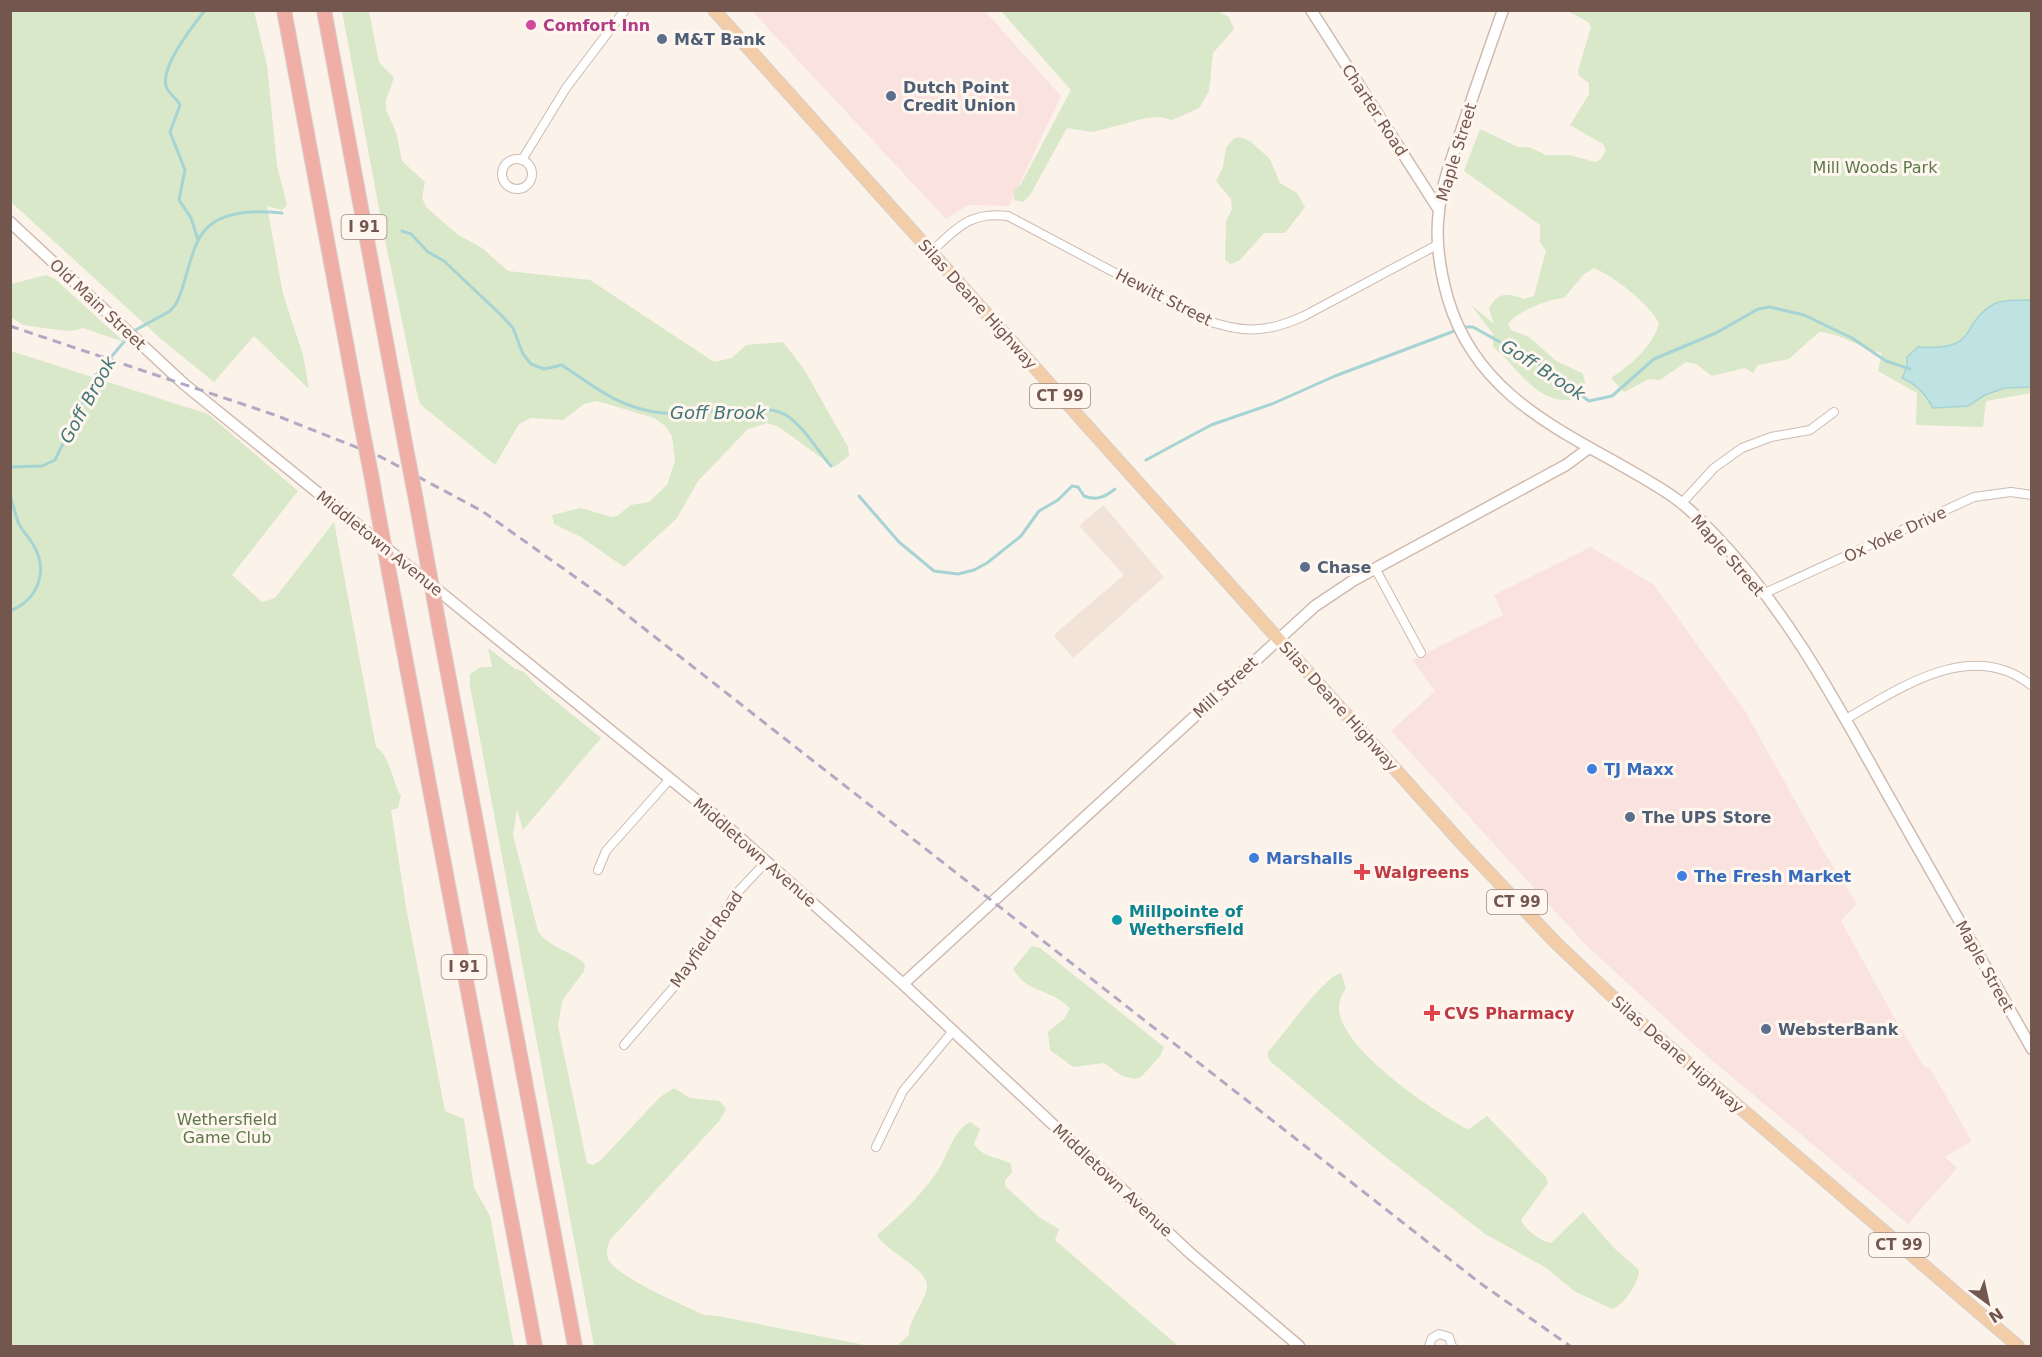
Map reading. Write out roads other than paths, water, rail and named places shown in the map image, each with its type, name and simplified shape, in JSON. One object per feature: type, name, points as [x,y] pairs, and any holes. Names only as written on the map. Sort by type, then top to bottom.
[{"type":"highway","points":[[276,10],[288,32]]},
{"type":"highway","name":"I 91","points":[[284,10],[535,1347]]},
{"type":"highway","name":"I 91","points":[[324,10],[575,1347]]},
{"type":"main road","name":"Silas Deane Highway","points":[[714,10],[1496,880],[1633,1016],[2018,1347]]},
{"type":"street","points":[[522,160],[566,88],[625,10]]},
{"type":"street","name":"Charter Road","points":[[1311,10],[1439,210]]},
{"type":"street","name":"Maple Street","points":[[1503,10],[1446,177],[1439,210],[1437,245],[1447,298],[1462,335],[1488,374],[1533,414],[1681,504],[1716,537],[1762,594],[1793,635],[1846,719],[2031,1049]]},
{"type":"street","points":[[512,160],[522,160],[530,166],[531,180],[525,187],[511,188],[504,182],[502,170],[512,160]]},
{"type":"street","name":"Hewitt Street","points":[[931,252],[970,219],[981,215],[1008,216],[1202,319],[1228,328],[1257,331],[1282,326],[1304,316],[1437,245]]},
{"type":"street","name":"Old Main Street","points":[[10,222],[186,385]]},
{"type":"street","name":"Middletown Avenue","points":[[186,385],[670,779],[766,861],[903,984],[1161,1226],[1299,1347]]},
{"type":"street","points":[[1681,504],[1714,468],[1742,448],[1771,437],[1810,430],[1834,412]]},
{"type":"street","name":"Mill Street","points":[[903,984],[1315,606],[1375,568],[1566,465],[1589,448]]},
{"type":"street","name":"Ox Yoke Drive","points":[[1762,594],[1974,497],[2011,492],[2031,495]]},
{"type":"street","points":[[1375,568],[1421,653]]},
{"type":"street","points":[[1846,719],[1899,688],[1952,667],[1991,665],[2031,686]]},
{"type":"street","points":[[598,870],[606,851],[670,779]]},
{"type":"street","name":"Mayfield Road","points":[[624,1045],[679,980],[698,955],[735,895],[766,861]]},
{"type":"street","points":[[876,1147],[903,1091],[953,1031]]},
{"type":"street","points":[[1429,1347],[1432,1338],[1439,1334],[1449,1337],[1452,1347]]},
{"type":"water","points":[[2032,301],[2031,387],[2005,388],[1985,395],[1968,406],[1933,408],[1921,390],[1902,378],[1907,367],[1907,357],[1918,347],[1951,345],[1960,341],[1983,312],[1994,304]]},
{"type":"waterway","points":[[198,240],[191,218],[179,200],[185,170],[170,132],[180,105],[167,89],[166,77],[179,46],[205,10]]},
{"type":"waterway","name":"Goff Brook","points":[[132,332],[170,311],[176,304],[196,245],[207,228],[215,221],[248,212],[282,213]]},
{"type":"waterway","name":"Goff Brook","points":[[402,231],[411,234],[428,252],[444,261],[501,315],[513,328],[523,354],[531,364],[544,369],[562,365],[610,396],[648,411],[676,414],[744,409],[775,411],[786,415],[799,426],[831,466]]},
{"type":"waterway","name":"Goff Brook","points":[[1463,327],[1473,327],[1536,362],[1589,401],[1612,396],[1654,359],[1716,333],[1758,309],[1770,307],[1804,315],[1852,338],[1886,361],[1910,369]]},
{"type":"waterway","name":"Goff Brook","points":[[1146,460],[1211,425],[1272,404],[1335,376],[1457,330]]},
{"type":"waterway","name":"Goff Brook","points":[[10,467],[42,466],[55,460],[96,375],[128,337]]},
{"type":"waterway","name":"Goff Brook","points":[[859,496],[899,542],[934,571],[958,574],[974,570],[987,563],[1021,536],[1039,511],[1058,500],[1072,486],[1078,487],[1084,496],[1092,498],[1104,496],[1115,489]]},
{"type":"waterway","name":"Goff Brook","points":[[10,495],[18,522],[34,546],[40,566],[38,584],[33,593],[27,600],[10,611]]},
{"type":"railway","points":[[10,326],[275,415],[381,457],[482,511],[609,601],[1480,1283],[1570,1346]]},
{"type":"place","name":"Comfort Inn","points":[[531,25]]},
{"type":"place","name":"M&T Bank","points":[[662,39]]},
{"type":"place","name":"Dutch Point Credit Union","points":[[891,96]]},
{"type":"place","name":"Chase","points":[[1305,567]]},
{"type":"place","name":"TJ Maxx","points":[[1592,769]]},
{"type":"place","name":"The UPS Store","points":[[1630,817]]},
{"type":"place","name":"Marshalls","points":[[1254,858]]},
{"type":"place","name":"Walgreens","points":[[1362,872]]},
{"type":"place","name":"The Fresh Market","points":[[1682,876]]},
{"type":"place","name":"Millpointe of Wethersfield","points":[[1117,920]]},
{"type":"place","name":"CVS Pharmacy","points":[[1432,1013]]},
{"type":"place","name":"WebsterBank","points":[[1766,1029]]},
{"type":"park label","name":"Mill Woods Park","points":[[1875,167]]},
{"type":"park label","name":"Wethersfield Game Club","points":[[227,1128]]}]
